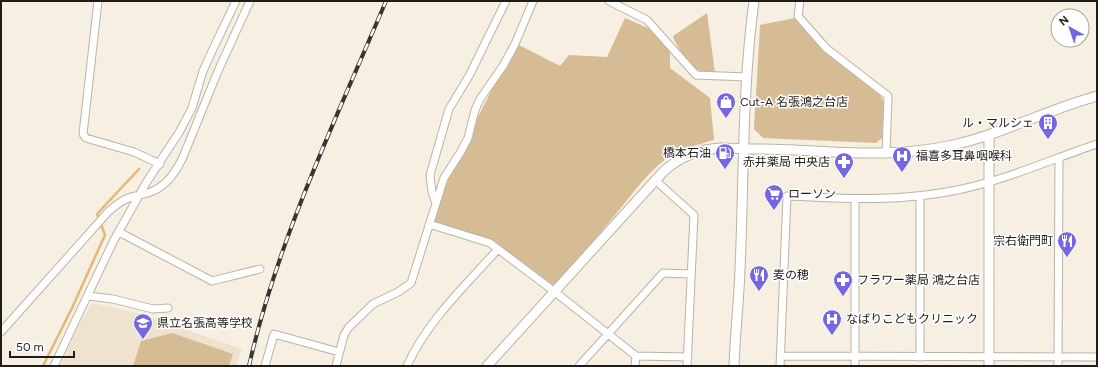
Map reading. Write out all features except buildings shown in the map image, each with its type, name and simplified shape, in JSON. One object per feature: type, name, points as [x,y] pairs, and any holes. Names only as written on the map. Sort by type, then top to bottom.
[{"type":"street","points":[[98,1],[83,134],[86,138],[134,152],[160,164]]},
{"type":"street","points":[[54,366],[118,232],[139,195],[160,164],[192,108],[210,54],[236,1]]},
{"type":"street","points":[[1,332],[100,220],[118,203],[155,190],[171,178],[178,168],[218,71],[250,1]]},
{"type":"street","points":[[436,204],[432,192],[430,175],[431,168],[440,146],[447,116],[453,102],[469,76],[506,1]]},
{"type":"street","points":[[336,366],[344,335],[349,327],[366,311],[382,299],[398,292],[411,283],[444,178],[468,138],[475,110],[515,44],[533,1]]},
{"type":"street","points":[[609,1],[647,20],[696,75],[747,77]]},
{"type":"street","points":[[734,366],[740,269],[743,149],[750,27],[754,1]]},
{"type":"street","points":[[800,1],[798,16],[826,48],[888,96],[886,154]]},
{"type":"street","points":[[487,366],[656,180],[676,160],[693,152],[710,148],[886,154],[926,150],[989,135],[1062,107],[1097,96]]},
{"type":"street","points":[[989,135],[989,361]]},
{"type":"street","points":[[780,366],[787,196],[896,199],[961,190],[989,182],[1097,144]]},
{"type":"street","points":[[1058,366],[1059,158]]},
{"type":"street","points":[[656,180],[694,215],[687,366]]},
{"type":"street","points":[[920,196],[920,357]]},
{"type":"street","points":[[855,199],[855,366]]},
{"type":"street","points":[[429,224],[490,243],[636,356],[688,357]]},
{"type":"street","points":[[118,232],[212,281],[260,269]]},
{"type":"street","points":[[407,366],[425,334],[437,318],[498,249]]},
{"type":"street","points":[[579,366],[663,272],[692,274]]},
{"type":"street","points":[[88,296],[113,299],[153,309],[168,308]]},
{"type":"street","points":[[265,366],[274,334],[339,352]]},
{"type":"street","points":[[635,366],[636,356]]},
{"type":"street","points":[[781,356],[920,357],[989,361],[1058,357],[1097,357]]},
{"type":"shaded area","points":[[707,13],[715,73],[701,71],[693,67],[676,44],[673,36]]},
{"type":"shaded area","points":[[625,18],[650,29],[670,51],[670,68],[710,98],[714,140],[683,150],[666,159],[653,170],[554,286],[490,240],[430,221],[471,131],[517,44],[560,66],[569,55],[607,57]]},
{"type":"shaded area","points":[[795,18],[823,51],[880,95],[884,102],[882,138],[876,143],[763,138],[754,129],[760,25]]},
{"type":"shaded area","name":"県立名張高等学校","points":[[92,303],[138,313],[242,349],[236,366],[60,366],[76,331]]},
{"type":"shaded area","points":[[172,333],[233,354],[229,366],[133,366],[141,341]]},
{"type":"waterway","points":[[43,366],[72,308],[105,235],[97,214],[139,169]]},
{"type":"railway","points":[[249,366],[261,319],[291,227],[328,135],[386,1]]},
{"type":"place","name":"Cut-A 名張鴻之台店","points":[[726,119]]},
{"type":"place","name":"ル・マルシェ","points":[[1048,140]]},
{"type":"place","name":"橋本石油","points":[[725,170]]},
{"type":"place","name":"福喜多耳鼻咽喉科","points":[[902,173]]},
{"type":"place","name":"赤井薬局 中央店","points":[[844,179]]},
{"type":"place","name":"ローソン","points":[[774,211]]},
{"type":"place","name":"宗右衛門町","points":[[1067,258]]},
{"type":"place","name":"麦の穂","points":[[759,292]]},
{"type":"place","name":"フラワー薬局 鴻之台店","points":[[843,297]]},
{"type":"place","name":"なばりこどもクリニック","points":[[832,336]]},
{"type":"place","name":"県立名張高等学校","points":[[143,340]]}]
